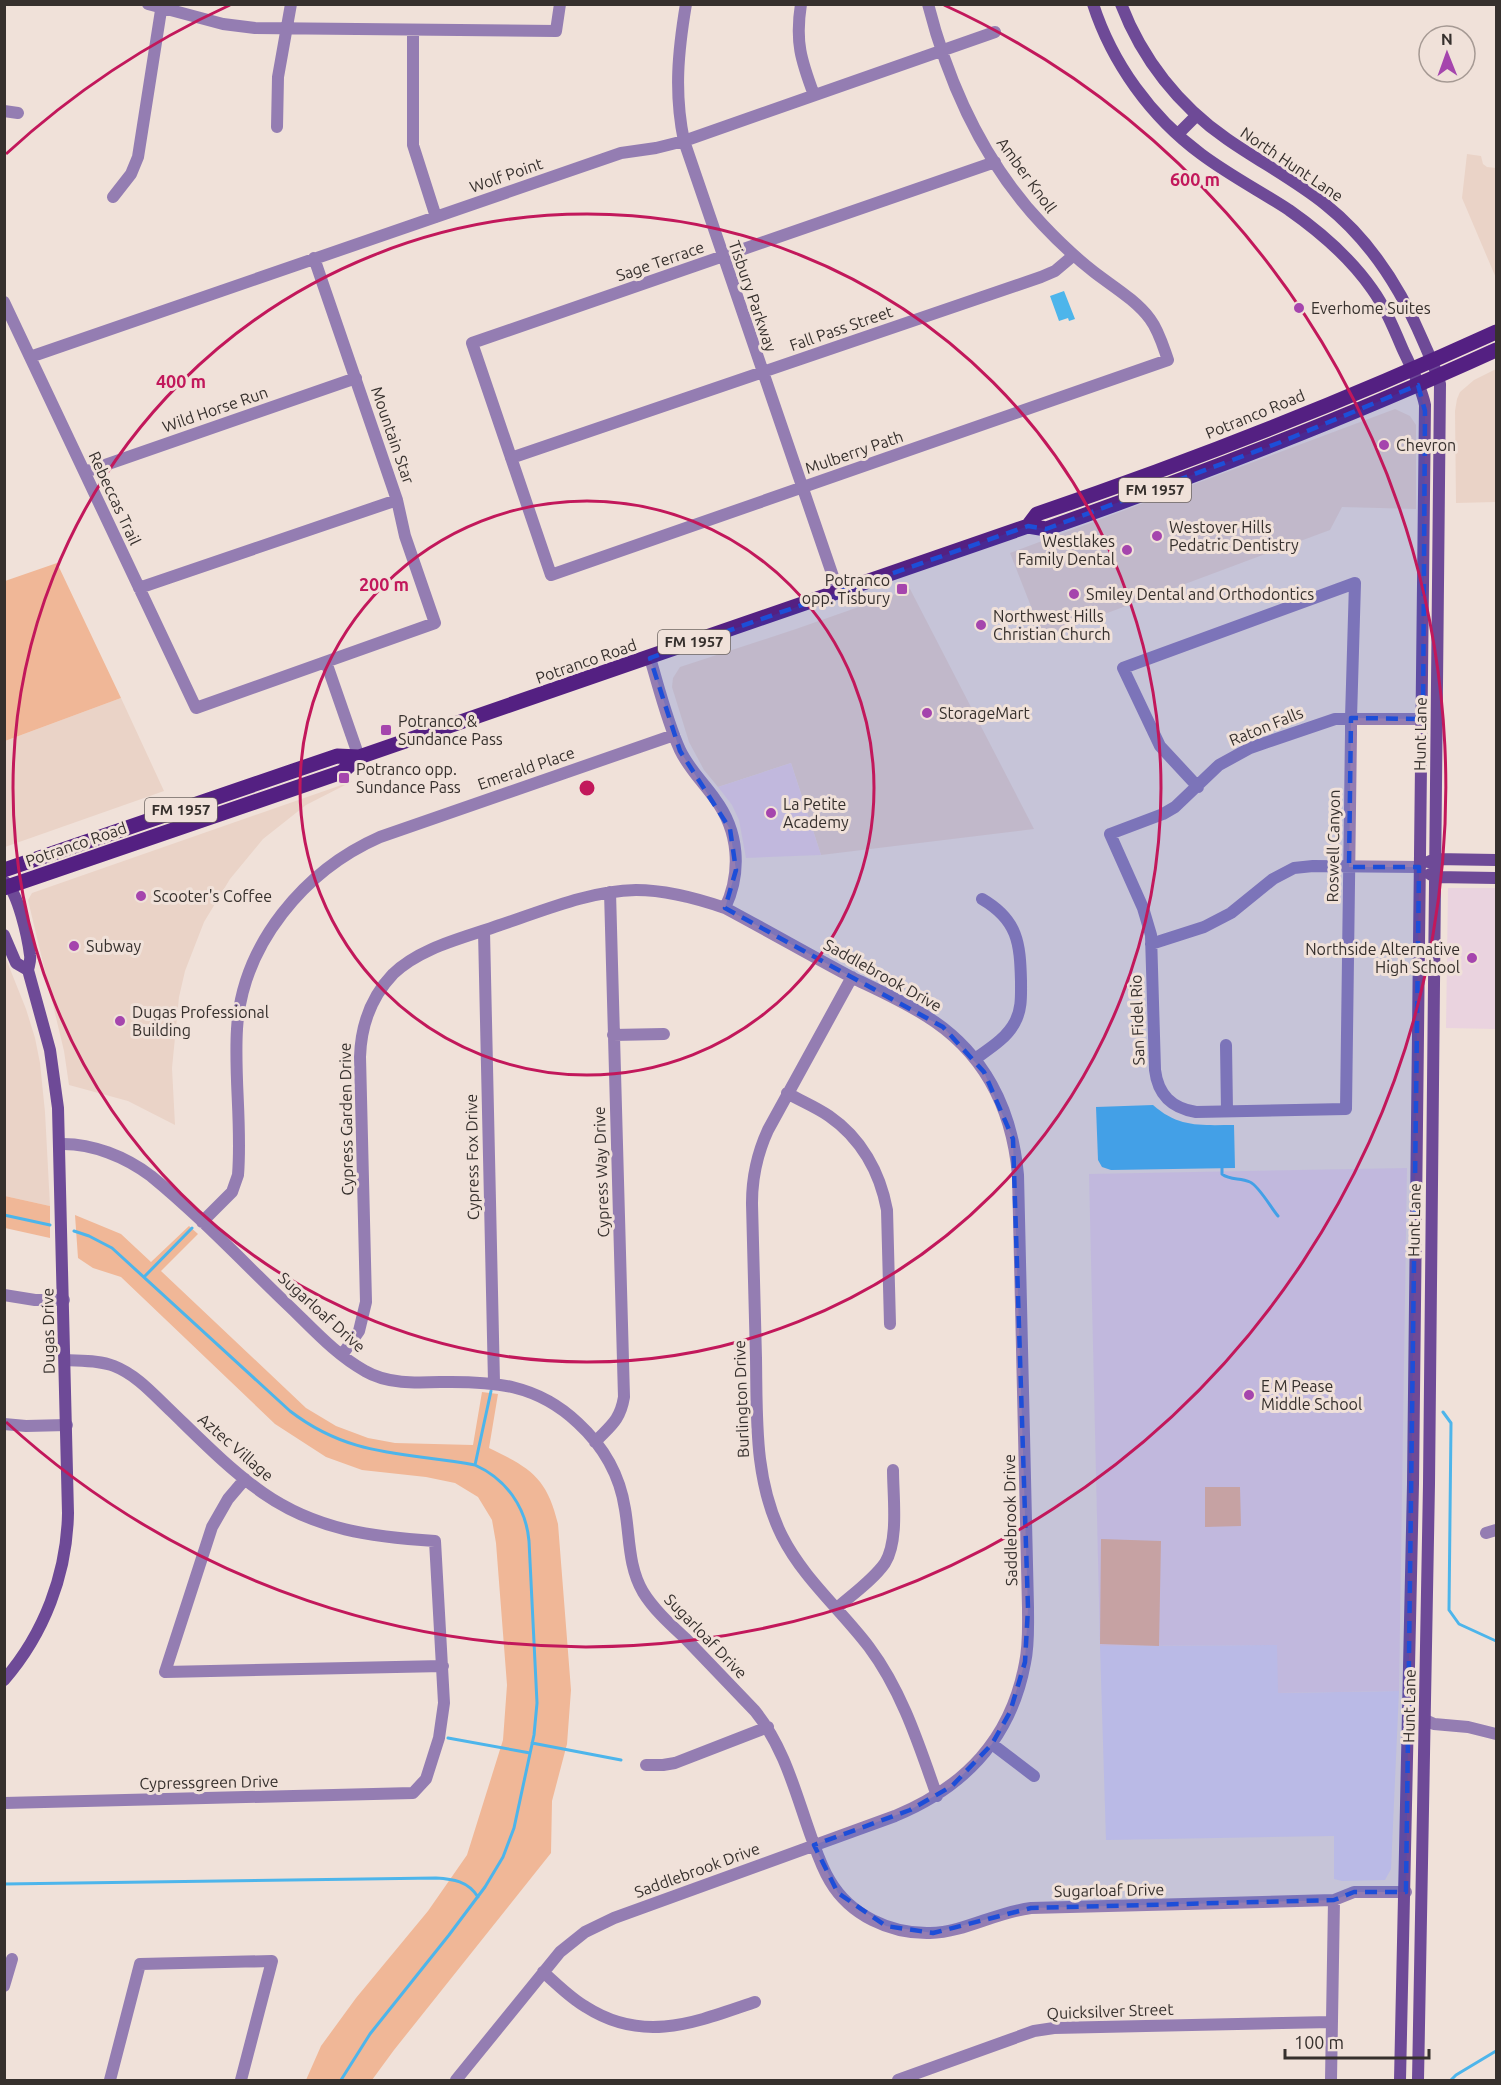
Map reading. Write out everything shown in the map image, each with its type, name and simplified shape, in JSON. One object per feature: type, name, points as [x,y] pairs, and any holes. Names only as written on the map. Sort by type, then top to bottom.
[{"type":"main road","points":[[1093,4],[1111,47],[1124,70],[1148,103],[1178,134],[1211,161],[1291,212],[1348,262],[1371,288],[1383,306],[1412,370]]},
{"type":"main road","name":"North Hunt Lane","points":[[1121,4],[1140,44],[1154,66],[1168,85],[1197,115],[1226,139],[1303,187],[1350,226],[1373,253],[1396,286],[1412,315],[1432,361]]},
{"type":"main road","points":[[1178,134],[1197,115]]},
{"type":"main road","name":"Potranco Road","points":[[1028,526],[1037,514],[1256,434],[1412,370],[1497,332]]},
{"type":"main road","name":"Potranco Road","points":[[4,870],[337,756],[358,757],[1028,526],[1046,529],[1072,520],[1281,442],[1497,350]]},
{"type":"main road","name":"Hunt Lane","points":[[1418,2080],[1429,1484],[1442,399],[1438,376],[1432,361]]},
{"type":"main road","name":"Hunt Lane","points":[[1400,2080],[1406,1892],[1413,1484],[1414,1251],[1425,505],[1425,411],[1412,370]]},
{"type":"main road","points":[[1275,426],[1281,442]]},
{"type":"main road","points":[[1188,478],[1189,468],[1234,450],[1256,434]]},
{"type":"main road","points":[[1072,520],[1070,514],[1074,509],[1139,486],[1168,468]]},
{"type":"main road","points":[[1425,505],[1432,509],[1432,569],[1439,576]]},
{"type":"main road","name":"Potranco Road","points":[[6,885],[342,772],[358,757]]},
{"type":"main road","points":[[1419,867],[1435,859],[1497,860]]},
{"type":"main road","points":[[1479,860],[1479,878]]},
{"type":"main road","points":[[1419,867],[1435,877],[1497,878]]},
{"type":"main road","name":"Dugas Drive","points":[[4,1680],[22,1657],[44,1618],[60,1575],[68,1520],[58,1108],[50,1050],[28,970],[31,958],[19,908],[6,885]]},
{"type":"main road","name":"Dugas Drive","points":[[4,935],[16,963],[28,970]]},
{"type":"main road","points":[[1417,1019],[1433,1019]]},
{"type":"main road","points":[[1414,1251],[1430,1252]]},
{"type":"main road","points":[[1413,1484],[1429,1484]]},
{"type":"main road","points":[[1409,1711],[1425,1720]]},
{"type":"main road","points":[[1407,1800],[1418,1813],[1423,1826]]},
{"type":"street","points":[[148,4],[223,24],[255,28],[556,31],[560,4]]},
{"type":"street","points":[[277,127],[278,77],[291,4]]},
{"type":"street","name":"Tisbury Parkway","points":[[686,4],[677,73],[678,101],[684,141],[838,591]]},
{"type":"street","points":[[801,4],[798,46],[814,95]]},
{"type":"street","name":"Amber Knoll","points":[[928,4],[941,50],[961,101],[995,162],[1030,210],[1074,255],[1148,316],[1159,334],[1168,360]]},
{"type":"street","points":[[113,197],[131,174],[138,157],[162,6]]},
{"type":"street","points":[[413,30],[413,145],[436,217]]},
{"type":"street","name":"Wolf Point","points":[[30,357],[621,153],[684,141],[995,32]]},
{"type":"street","points":[[4,111],[18,113]]},
{"type":"street","name":"Sage Terrace","points":[[511,458],[472,343],[995,162]]},
{"type":"street","name":"Fall Pass Street","points":[[511,458],[1041,277],[1055,271],[1074,255]]},
{"type":"street","name":"Mountain Star","points":[[314,258],[397,500],[405,536],[435,623],[326,662]]},
{"type":"street","name":"Rebeccas Trail","points":[[4,302],[196,708],[326,662]]},
{"type":"street","name":"Mulberry Path","points":[[511,458],[551,574],[1168,360]]},
{"type":"street","name":"Wild Horse Run","points":[[85,472],[356,378]]},
{"type":"street","points":[[139,588],[397,500]]},
{"type":"street","name":"Roswell Canyon","points":[[1198,787],[1160,746],[1123,668],[1355,583],[1346,1109]]},
{"type":"street","points":[[650,658],[674,735],[688,764],[717,802],[730,829],[735,846],[736,870],[733,889],[725,908]]},
{"type":"street","points":[[326,662],[358,757]]},
{"type":"street","name":"Raton Falls","points":[[1110,834],[1163,814],[1180,803],[1220,765],[1250,748],[1320,722],[1351,718],[1423,719]]},
{"type":"street","name":"Emerald Place","points":[[202,1222],[229,1196],[237,1179],[236,1040],[238,1013],[244,990],[256,957],[269,934],[289,904],[306,885],[342,857],[380,837],[674,735]]},
{"type":"street","name":"San Fidel Rio","points":[[1110,834],[1143,909],[1151,944],[1155,1070],[1158,1088],[1169,1101],[1196,1112],[1346,1109]]},
{"type":"street","points":[[1151,944],[1204,927],[1231,913],[1273,879],[1287,871],[1302,867],[1419,867]]},
{"type":"street","name":"Saddlebrook Drive","points":[[456,2080],[543,1972],[573,1941],[601,1924],[895,1816],[937,1796],[966,1773],[992,1744],[1017,1694],[1028,1644],[1018,1176],[1013,1139],[1006,1114],[991,1083],[975,1059],[943,1027],[926,1015],[725,908],[673,893],[637,890],[610,892]]},
{"type":"street","name":"Cypress Garden Drive","points":[[342,1354],[359,1331],[366,1302],[361,1034],[381,988],[405,964],[429,951],[576,899],[610,892]]},
{"type":"street","name":"Cypress Way Drive","points":[[595,1442],[619,1416],[624,1397],[610,892]]},
{"type":"street","points":[[975,1059],[1008,1032],[1016,1021],[1021,1000],[1020,950],[1017,937],[1003,914],[982,899]]},
{"type":"street","name":"Cypress Fox Drive","points":[[484,931],[494,1382]]},
{"type":"street","name":"Burlington Drive","points":[[852,977],[787,1093],[762,1143],[752,1182],[760,1465],[771,1509],[782,1536],[800,1566],[870,1649],[892,1684],[919,1746],[937,1796]]},
{"type":"street","points":[[613,1035],[664,1034]]},
{"type":"street","points":[[1226,1045],[1227,1111]]},
{"type":"street","points":[[787,1093],[817,1108],[840,1124],[860,1145],[875,1169],[887,1210],[890,1324]]},
{"type":"street","name":"Sugarloaf Drive","points":[[60,1144],[94,1149],[131,1163],[159,1183],[342,1354],[364,1371],[398,1381],[494,1382],[521,1389],[551,1403],[577,1422],[595,1442],[614,1471],[625,1508],[630,1557],[644,1593],[669,1623],[768,1727],[784,1761],[828,1878],[846,1901],[875,1922],[909,1932],[945,1932],[1015,1910],[1031,1908],[1334,1900],[1354,1892],[1406,1892]]},
{"type":"street","points":[[4,1295],[25,1299],[64,1300]]},
{"type":"street","name":"Aztec Village","points":[[65,1360],[105,1363],[130,1375],[145,1386],[245,1479],[265,1494],[322,1522],[348,1531],[384,1538],[435,1541],[443,1666]]},
{"type":"street","points":[[4,1424],[67,1425]]},
{"type":"street","points":[[837,1608],[873,1576],[889,1555],[893,1535],[893,1470]]},
{"type":"street","points":[[245,1479],[228,1499],[212,1527],[165,1672],[443,1666]]},
{"type":"street","name":"Cypressgreen Drive","points":[[4,1803],[413,1793],[426,1779],[439,1738],[444,1703],[443,1666]]},
{"type":"street","points":[[1425,1720],[1434,1724],[1468,1727],[1497,1734]]},
{"type":"street","points":[[646,1765],[663,1766],[675,1763],[768,1727]]},
{"type":"street","points":[[992,1744],[1034,1776]]},
{"type":"street","points":[[1331,2080],[1334,1900]]},
{"type":"street","points":[[4,1986],[12,1959]]},
{"type":"street","points":[[110,2080],[140,1964],[272,1961],[241,2080]]},
{"type":"street","points":[[543,1972],[583,2006],[608,2019],[634,2026],[675,2027],[700,2021],[754,2002]]},
{"type":"street","name":"Quicksilver Street","points":[[898,2080],[1034,2031],[1054,2028],[1332,2022]]},
{"type":"highlighted area","points":[[1418,385],[1425,411],[1423,719],[1351,718],[1349,867],[1419,867],[1406,1892],[1354,1892],[1334,1900],[1031,1908],[933,1933],[886,1926],[838,1893],[814,1845],[910,1810],[952,1786],[992,1744],[1010,1712],[1025,1662],[1028,1608],[1013,1139],[984,1072],[943,1027],[725,908],[736,870],[730,829],[680,751],[650,658],[1028,526],[1046,529],[1281,442]]},
{"type":"shaded area","points":[[1467,154],[1481,156],[1483,164],[1496,168],[1496,278],[1462,198]]},
{"type":"shaded area","points":[[1496,369],[1496,502],[1456,503],[1455,411],[1457,399],[1460,392],[1474,380]]},
{"type":"shaded area","points":[[1395,409],[1410,416],[1416,425],[1416,509],[1342,507],[1330,530],[1043,637],[1010,553]]},
{"type":"shaded area","points":[[57,563],[121,698],[5,741],[5,581]]},
{"type":"shaded area","points":[[910,589],[1034,829],[821,855],[791,763],[718,787],[704,770],[689,742],[672,687],[673,678],[680,667]]},
{"type":"shaded area","points":[[121,698],[164,791],[5,847],[5,741]]},
{"type":"shaded area","name":"La Petite Academy","points":[[791,763],[821,855],[746,858],[739,820],[732,805],[718,787]]},
{"type":"shaded area","points":[[353,781],[306,805],[263,839],[230,879],[204,922],[185,971],[179,997],[172,1068],[175,1125],[128,1101],[69,1085],[64,1051],[28,900],[32,893]]},
{"type":"shaded area","name":"Northside Alternative High School","points":[[1448,888],[1496,888],[1496,1029],[1446,1028]]},
{"type":"shaded area","points":[[4,954],[26,1009],[40,1063],[50,1206],[5,1196]]},
{"type":"shaded area","name":"E M Pease Middle School","points":[[1407,1168],[1399,1691],[1278,1693],[1277,1645],[1100,1646],[1089,1174]]},
{"type":"shaded area","points":[[5,1196],[50,1206],[50,1238],[5,1228]]},
{"type":"shaded area","points":[[75,1215],[121,1234],[151,1262],[189,1226],[198,1234],[161,1271],[306,1408],[336,1426],[368,1438],[395,1443],[473,1445],[482,1392],[498,1394],[489,1448],[516,1462],[535,1476],[554,1508],[558,1524],[571,1690],[567,1744],[552,1801],[551,1853],[372,2080],[306,2080],[321,2046],[356,1998],[428,1911],[467,1855],[503,1740],[507,1685],[496,1543],[492,1520],[478,1497],[455,1483],[426,1477],[362,1470],[326,1457],[275,1424],[121,1277],[93,1268],[78,1258]]},
{"type":"shaded area","points":[[1205,1487],[1240,1487],[1241,1526],[1205,1527]]},
{"type":"shaded area","points":[[1101,1539],[1161,1541],[1159,1646],[1100,1644]]},
{"type":"shaded area","points":[[1278,1645],[1279,1693],[1399,1691],[1391,1869],[1385,1880],[1342,1881],[1334,1879],[1334,1836],[1106,1840],[1100,1646]]},
{"type":"water","points":[[1064,291],[1075,319],[1069,321],[1068,318],[1059,321],[1050,296]]},
{"type":"water","points":[[1153,1105],[1172,1118],[1191,1124],[1234,1125],[1235,1168],[1111,1170],[1102,1167],[1098,1160],[1096,1107]]},
{"type":"waterway","points":[[1222,1168],[1222,1174],[1225,1176],[1254,1184],[1278,1216]]},
{"type":"waterway","points":[[4,1215],[50,1225]]},
{"type":"waterway","points":[[145,1276],[192,1228]]},
{"type":"waterway","points":[[74,1231],[112,1248],[290,1411],[313,1426],[335,1437],[379,1451],[475,1465],[505,1486],[524,1517],[529,1541],[537,1703],[534,1735],[514,1828],[503,1857],[485,1887],[370,2034],[341,2080]]},
{"type":"waterway","points":[[475,1465],[491,1391]]},
{"type":"waterway","points":[[1443,1412],[1451,1423],[1449,1610],[1459,1624],[1496,1641]]},
{"type":"waterway","points":[[448,1738],[530,1753]]},
{"type":"waterway","points":[[532,1743],[621,1760]]},
{"type":"waterway","points":[[4,1884],[436,1878],[465,1884],[478,1897]]},
{"type":"waterway","points":[[1451,2080],[1496,2051]]},
{"type":"place","name":"Everhome Suites","points":[[1299,308]]},
{"type":"place","name":"Chevron","points":[[1384,445]]},
{"type":"place","name":"Westover Hills Pedatric Dentistry","points":[[1157,536]]},
{"type":"place","name":"Westlakes Family Dental","points":[[1127,550]]},
{"type":"place","name":"Potranco opp. Tisbury","points":[[902,589]]},
{"type":"place","name":"Smiley Dental and Orthodontics","points":[[1074,594]]},
{"type":"place","name":"Northwest Hills Christian Church","points":[[981,625]]},
{"type":"place","name":"StorageMart","points":[[927,713]]},
{"type":"place","name":"Potranco & Sundance Pass","points":[[386,730]]},
{"type":"place","name":"Potranco opp. Sundance Pass","points":[[344,778]]},
{"type":"place","name":"La Petite Academy","points":[[771,813]]},
{"type":"place","name":"Scooter's Coffee","points":[[141,896]]},
{"type":"place","name":"Subway","points":[[74,946]]},
{"type":"place","name":"Northside Alternative High School","points":[[1472,958]]},
{"type":"place","name":"Dugas Professional Building","points":[[120,1021]]},
{"type":"place","name":"E M Pease Middle School","points":[[1249,1395]]}]
